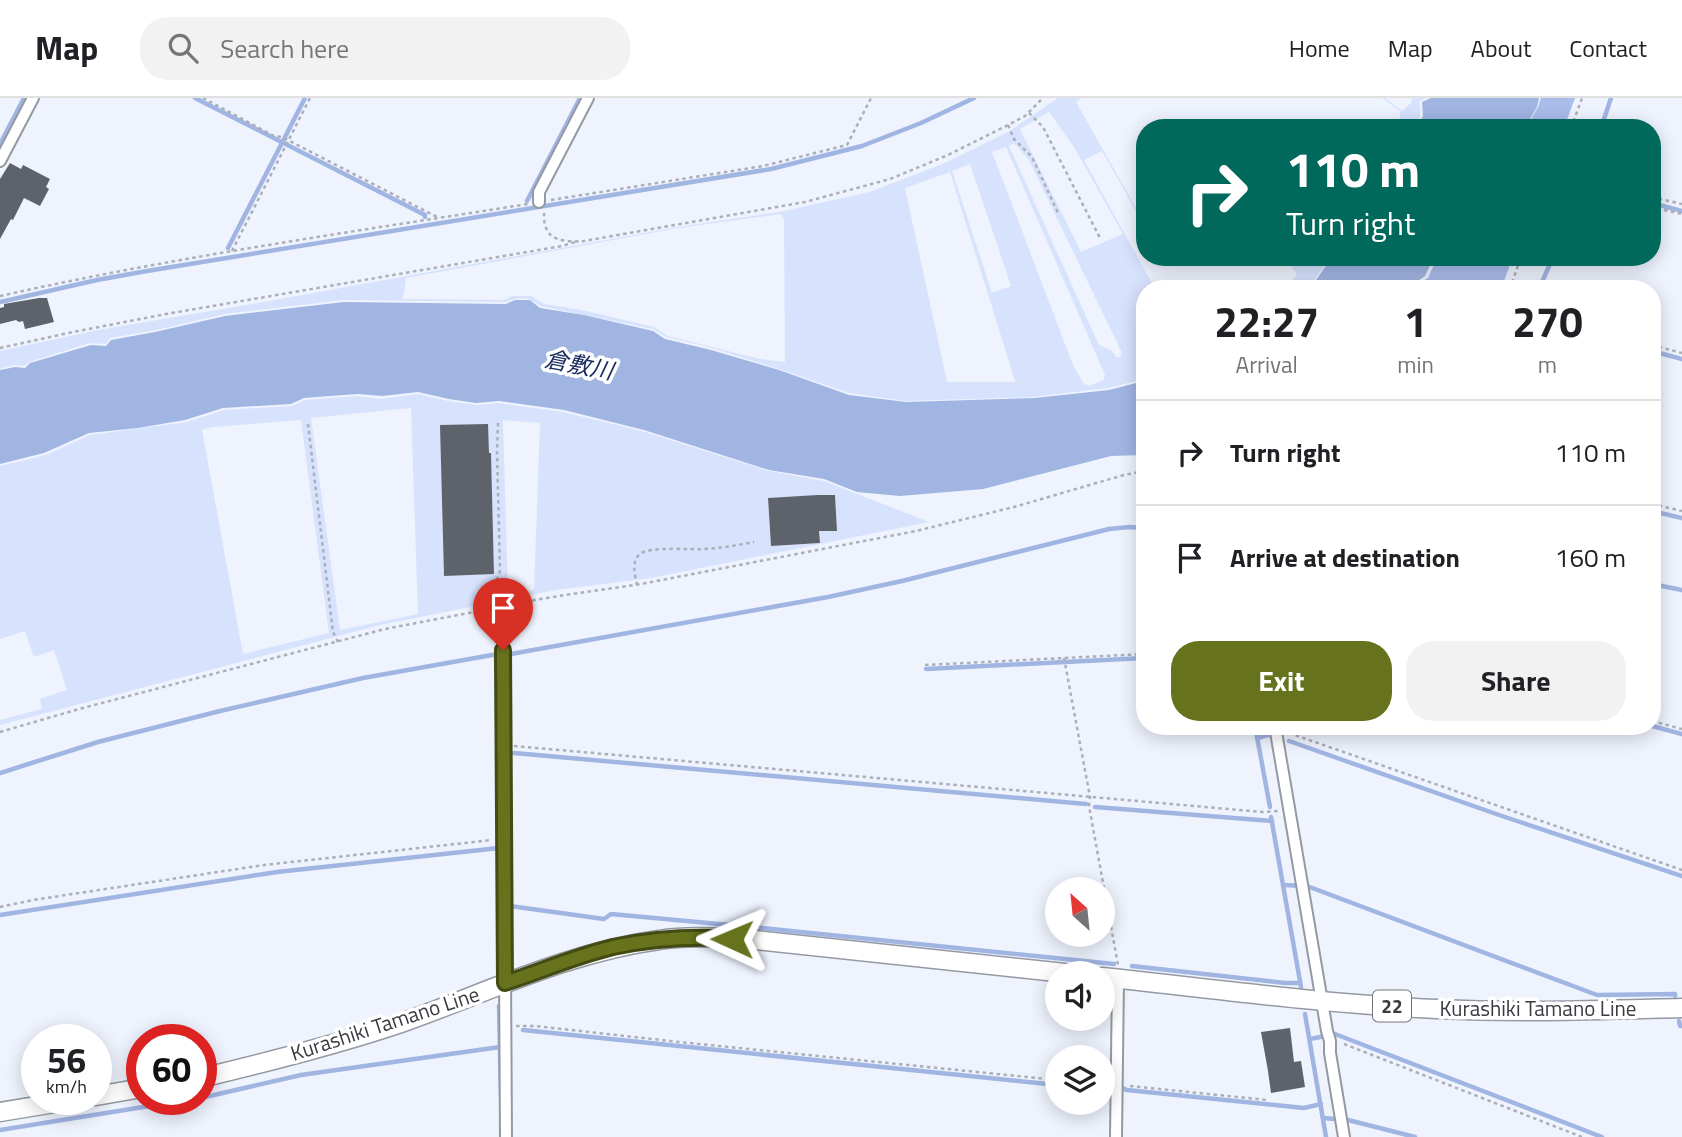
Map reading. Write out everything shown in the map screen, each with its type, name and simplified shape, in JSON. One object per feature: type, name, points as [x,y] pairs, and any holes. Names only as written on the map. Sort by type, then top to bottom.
[{"type":"main road","name":"Kurashiki Tamano Line","points":[[217,1074],[273,1061],[400,1023],[563,962],[612,947],[662,939],[709,937],[755,940],[1045,971]]},
{"type":"main road","name":"Kurashiki Tamano Line","points":[[1115,979],[1423,1008],[1516,1011],[1682,1008]]},
{"type":"main road","points":[[0,1112],[21,1109]]},
{"type":"street","points":[[0,161],[33,98]]},
{"type":"street","points":[[541,206],[539,192],[588,98]]},
{"type":"street","points":[[503,654],[506,1137]]},
{"type":"street","points":[[1277,735],[1344,1137]]},
{"type":"street","points":[[1113,1031],[1116,1137]]},
{"type":"path","points":[[203,98],[439,218]]},
{"type":"path","points":[[231,252],[285,141],[310,98]]},
{"type":"path","points":[[0,296],[73,279],[231,252],[439,218],[541,206],[763,166],[847,145],[871,98]]},
{"type":"path","points":[[0,348],[166,314],[805,202],[890,179],[947,155],[1029,113],[1043,98]]},
{"type":"path","points":[[1574,119],[1582,98]]},
{"type":"path","points":[[1029,113],[1043,127],[1101,240]]},
{"type":"path","points":[[1008,125],[1014,139],[1032,158],[1059,215]]},
{"type":"path","points":[[1661,199],[1682,204]]},
{"type":"path","points":[[541,206],[547,231],[552,236],[575,242]]},
{"type":"path","points":[[1664,210],[1682,214]]},
{"type":"path","points":[[1661,347],[1682,353]]},
{"type":"path","points":[[483,611],[483,591],[497,579],[500,570],[498,423]]},
{"type":"path","points":[[308,424],[333,632],[338,642]]},
{"type":"path","points":[[0,732],[385,629],[916,531],[1136,473]]},
{"type":"path","points":[[1661,506],[1682,511]]},
{"type":"path","points":[[637,584],[634,569],[636,560],[640,554],[650,550],[705,549],[754,542]]},
{"type":"path","points":[[502,617],[522,603]]},
{"type":"path","points":[[483,611],[502,617]]},
{"type":"path","points":[[502,617],[503,654]]},
{"type":"path","points":[[925,665],[1136,654]]},
{"type":"path","points":[[1064,659],[1118,965],[1115,970]]},
{"type":"path","points":[[1661,724],[1682,730]]},
{"type":"path","points":[[1299,735],[1682,870]]},
{"type":"path","points":[[503,745],[1262,812],[1275,812],[1289,806]]},
{"type":"path","points":[[0,907],[264,864],[496,840]]},
{"type":"path","points":[[505,1027],[535,1026],[1045,1079]]},
{"type":"path","points":[[1329,1037],[1582,1137]]},
{"type":"path","points":[[1116,1086],[1267,1100]]},
{"type":"shaded area","points":[[1058,98],[1082,98],[1076,102],[1136,211],[1102,151],[1084,160],[1136,254],[1136,266],[1142,266],[1150,280],[1136,280],[1136,381],[1108,388],[1033,397],[906,401],[849,393],[712,348],[666,337],[653,329],[541,306],[520,298],[506,302],[344,300],[225,314],[110,338],[106,344],[90,343],[29,362],[24,366],[14,365],[0,369],[0,351],[98,330],[678,227],[779,212],[870,192],[947,162],[1008,132]],"holes":[[[1049,112],[1074,147],[1123,234],[1081,252],[1020,129]],[[1014,143],[1029,160],[1122,353],[1120,357],[1099,345],[1009,146]],[[1006,147],[1105,375],[1104,380],[1089,386],[1084,384],[1073,365],[992,152]],[[970,164],[1011,286],[992,293],[952,171]],[[950,172],[1015,382],[947,382],[905,188]],[[781,214],[784,219],[785,362],[760,359],[668,336],[654,327],[544,304],[531,296],[512,296],[504,300],[403,299],[406,278],[678,228]]]},
{"type":"shaded area","points":[[1382,98],[1402,111],[1411,103],[1412,98],[1426,98],[1420,101],[1418,119],[1399,119],[1400,111]]},
{"type":"shaded area","points":[[1541,98],[1575,98],[1567,119],[1531,119]]},
{"type":"shaded area","points":[[1291,266],[1324,266],[1314,280],[1293,280],[1297,274]]},
{"type":"shaded area","points":[[1433,266],[1510,266],[1504,280],[1425,280]]},
{"type":"shaded area","points":[[418,394],[477,405],[498,403],[563,412],[642,431],[769,471],[824,481],[929,522],[651,578],[556,590],[380,625],[0,725],[0,720],[42,709],[40,699],[67,690],[54,650],[34,657],[25,631],[0,639],[0,466],[46,455],[90,435],[187,422],[224,410],[292,406],[305,400],[358,396],[381,399]],"holes":[[[411,408],[418,614],[340,630],[311,418]],[[301,420],[329,633],[243,654],[202,430]],[[503,420],[540,423],[534,590],[508,595]],[[491,453],[494,574],[444,575],[441,455]],[[817,495],[820,543],[771,546],[768,498]],[[820,496],[835,496],[837,531],[822,531]]]},
{"type":"water","points":[[1431,98],[1539,98],[1530,119],[1421,119],[1422,102]]},
{"type":"water","points":[[1326,266],[1430,266],[1425,276],[1419,280],[1316,280]]},
{"type":"water","name":"倉敷川","points":[[515,300],[530,300],[540,308],[653,331],[665,339],[779,370],[849,395],[906,402],[1035,398],[1109,390],[1136,383],[1136,455],[1111,456],[983,489],[900,496],[857,492],[824,479],[769,470],[644,430],[564,410],[499,401],[476,403],[418,392],[382,396],[358,394],[304,398],[291,404],[223,408],[185,420],[89,433],[44,453],[0,464],[0,370],[25,368],[30,363],[91,345],[106,346],[111,340],[225,316],[344,302],[506,304]]},
{"type":"building","points":[[10,163],[21,169],[23,165],[50,179],[46,187],[49,189],[40,206],[24,198],[0,239],[0,179]]},
{"type":"building","points":[[47,298],[54,322],[25,329],[23,321],[0,324],[0,308],[4,307],[4,304]]},
{"type":"building","points":[[488,424],[494,574],[444,576],[440,425]]},
{"type":"building","points":[[835,495],[837,531],[819,531],[820,543],[771,546],[768,498]]},
{"type":"building","points":[[1290,1028],[1294,1062],[1301,1061],[1305,1087],[1271,1093],[1261,1032]]},
{"type":"waterway","points":[[0,144],[24,98]]},
{"type":"waterway","points":[[195,98],[425,217]]},
{"type":"waterway","points":[[228,248],[305,98]]},
{"type":"waterway","points":[[527,201],[580,98]]},
{"type":"waterway","points":[[0,302],[147,271],[771,169],[862,146],[921,123],[974,98]]},
{"type":"waterway","points":[[1604,119],[1611,98]]},
{"type":"waterway","points":[[1661,205],[1682,211]]},
{"type":"waterway","points":[[1543,280],[1549,266]]},
{"type":"waterway","points":[[1661,353],[1682,359]]},
{"type":"waterway","points":[[1661,513],[1682,518]]},
{"type":"waterway","points":[[0,773],[98,742],[363,678],[828,597],[1109,529],[1136,527]]},
{"type":"waterway","points":[[1661,586],[1682,590]]},
{"type":"waterway","points":[[496,655],[499,829]]},
{"type":"waterway","points":[[926,669],[1136,658]]},
{"type":"waterway","points":[[1661,728],[1682,734]]},
{"type":"waterway","points":[[1257,735],[1270,807]]},
{"type":"waterway","points":[[1257,738],[1269,735]]},
{"type":"waterway","points":[[1289,741],[1682,876]]},
{"type":"waterway","points":[[514,753],[1086,804]]},
{"type":"waterway","points":[[1095,807],[1272,821]]},
{"type":"waterway","points":[[1271,817],[1301,987]]},
{"type":"waterway","points":[[0,915],[277,872],[499,848]]},
{"type":"waterway","points":[[1283,885],[1307,886],[1597,995],[1675,996]]},
{"type":"waterway","points":[[510,906],[604,919],[611,914],[1085,961]]},
{"type":"waterway","points":[[1132,966],[1300,983]]},
{"type":"waterway","points":[[499,1006],[501,1096]]},
{"type":"waterway","points":[[1305,1014],[1326,1137]]},
{"type":"waterway","points":[[1679,1021],[1682,1026]]},
{"type":"waterway","points":[[523,1030],[1045,1084]]},
{"type":"waterway","points":[[1310,1039],[1335,1034],[1602,1137]]},
{"type":"waterway","points":[[217,1094],[301,1075],[500,1047]]},
{"type":"waterway","points":[[1115,1087],[1304,1108],[1321,1104]]},
{"type":"waterway","points":[[0,1130],[126,1110]]},
{"type":"waterway","points":[[1323,1118],[1348,1120],[1415,1137]]},
{"type":"route","points":[[503,650],[505,983],[612,947],[662,939],[732,939]]}]
